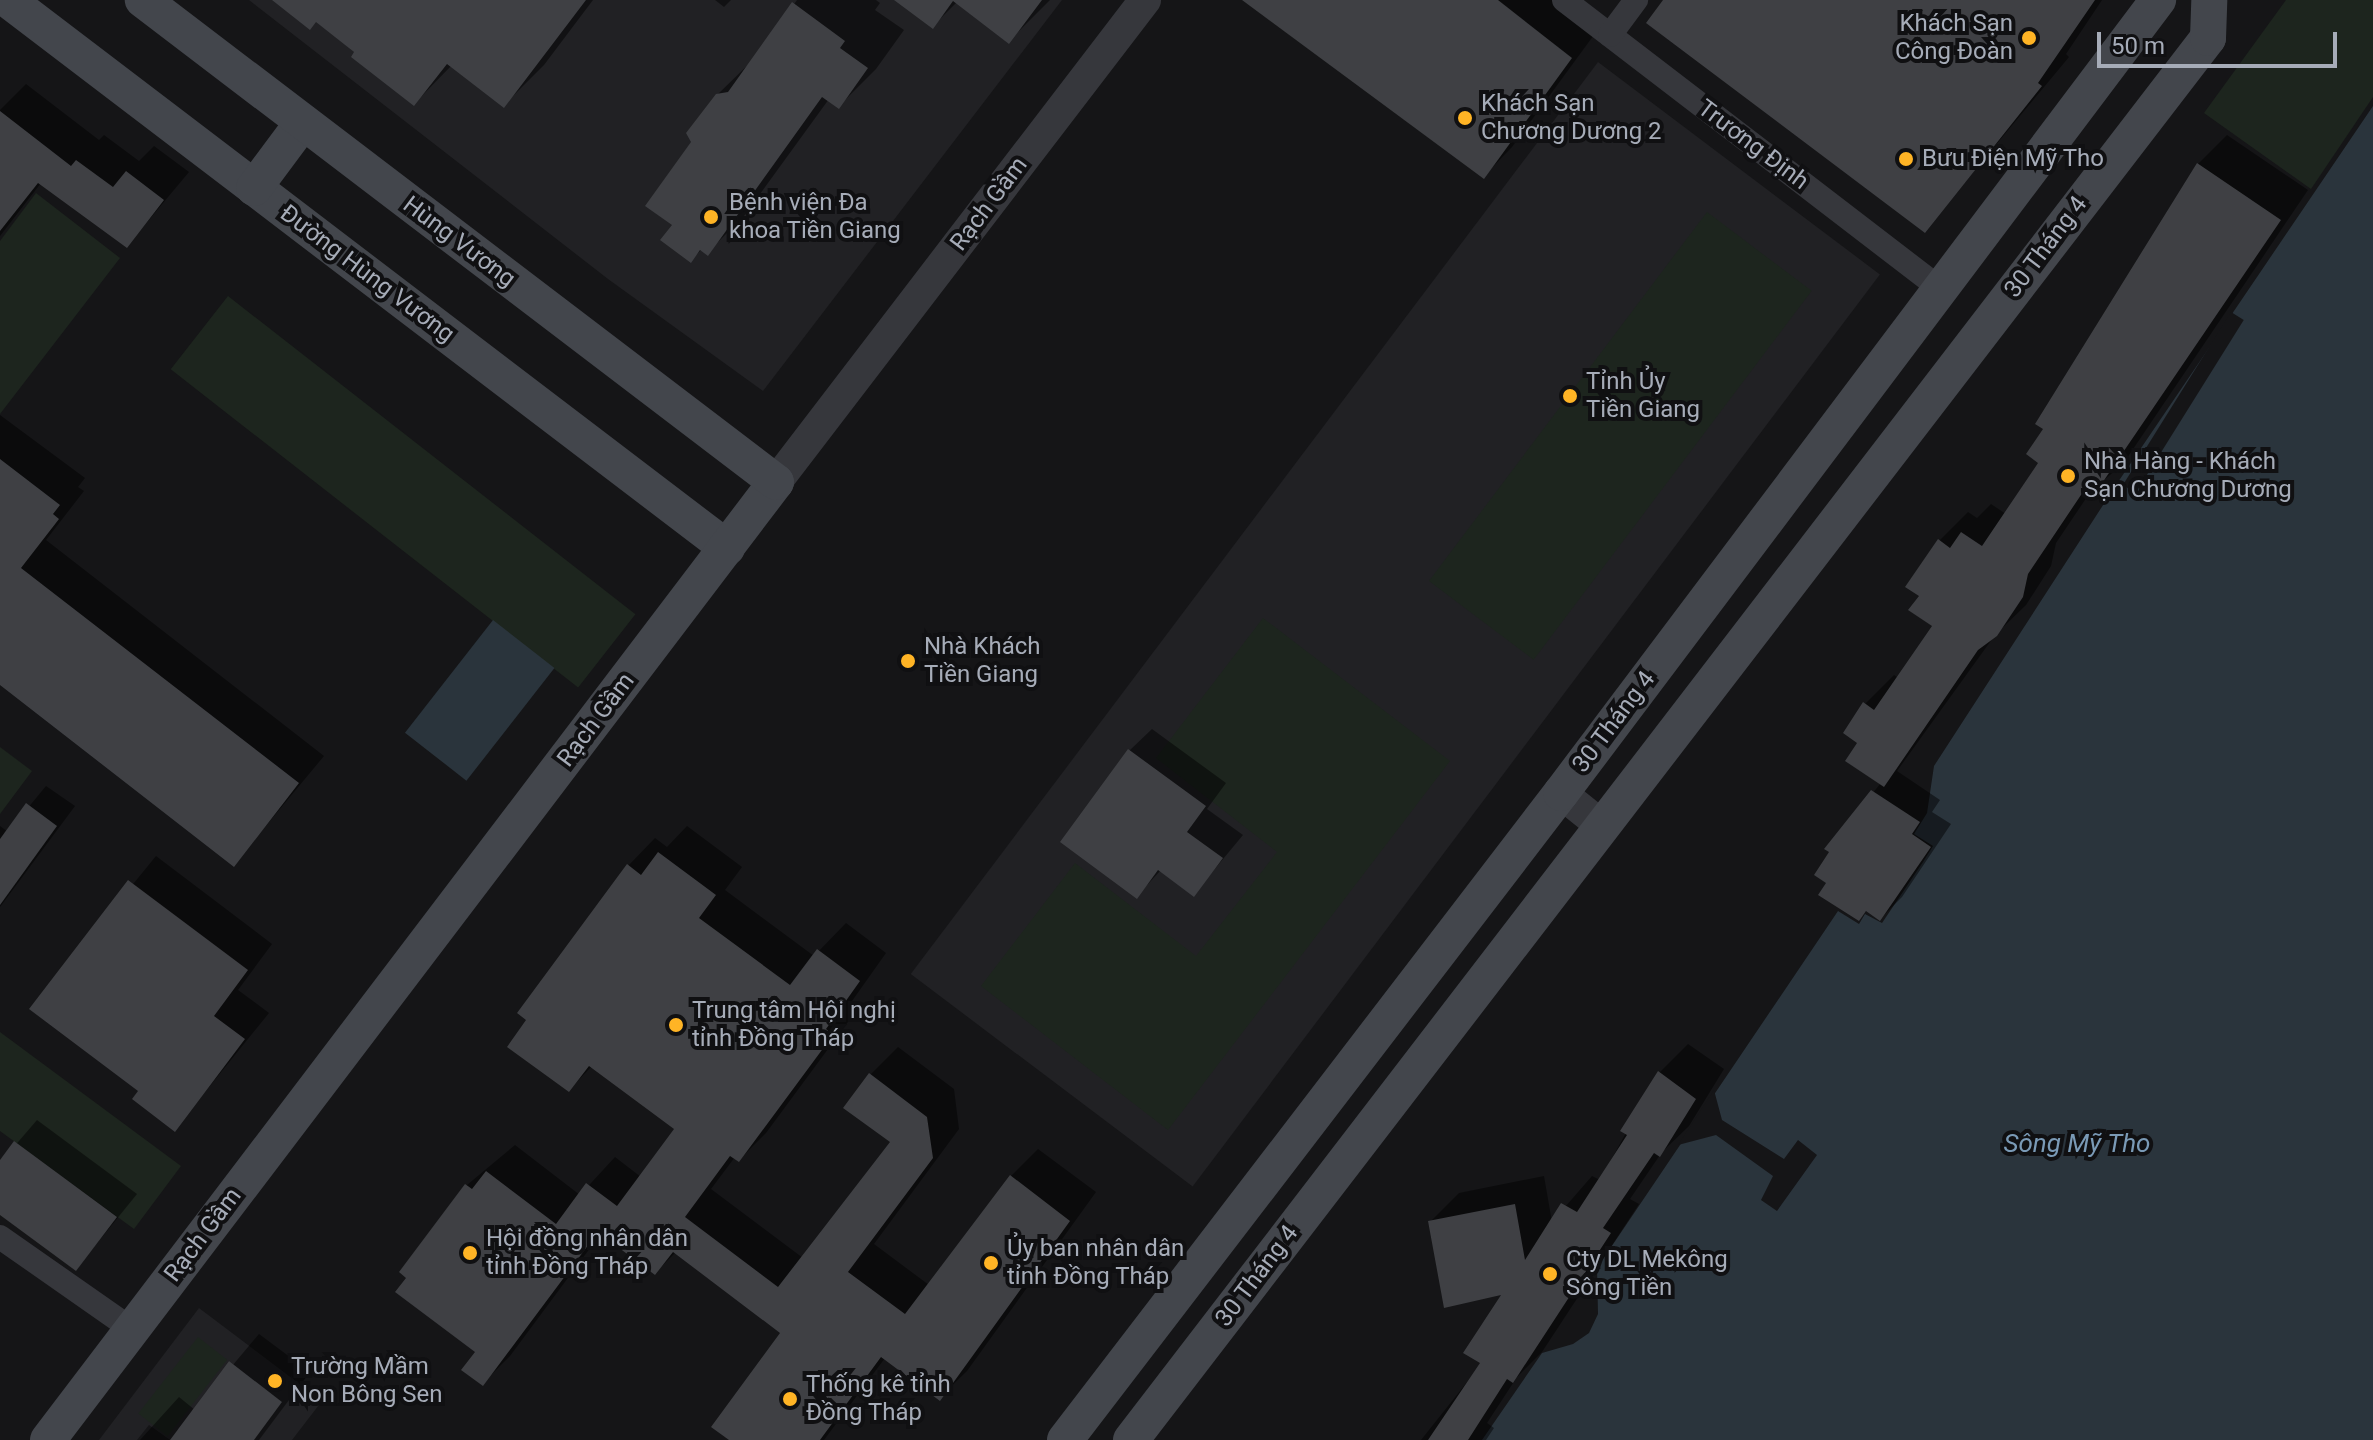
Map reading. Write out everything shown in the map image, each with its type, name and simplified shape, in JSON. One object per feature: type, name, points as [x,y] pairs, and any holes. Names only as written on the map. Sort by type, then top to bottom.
[{"type":"main road","name":"Đường Hùng Vương","points":[[8,0],[727,548]]},
{"type":"main road","name":"Hùng Vương","points":[[143,0],[776,482]]},
{"type":"main road","name":"30 Tháng 4","points":[[1065,1440],[1561,793],[2158,0]]},
{"type":"main road","name":"30 Tháng 4","points":[[1131,1440],[2208,38],[2209,0]]},
{"type":"main road","points":[[254,188],[303,122]]},
{"type":"main road","points":[[1942,290],[1988,323]]},
{"type":"main road","name":"Rạch Gầm","points":[[48,1440],[776,482]]},
{"type":"street","name":"Rạch Gầm","points":[[776,482],[1145,0]]},
{"type":"street","name":"Trương Định","points":[[1564,0],[1942,290]]},
{"type":"street","points":[[1610,35],[1636,0]]},
{"type":"street","points":[[1561,793],[1602,826]]},
{"type":"street","points":[[0,1237],[133,1330]]},
{"type":"shaded area","name":"Bệnh viện Đa khoa Tiền Giang","points":[[249,0],[1062,0],[763,391],[608,279]]},
{"type":"shaded area","points":[[2286,0],[2373,0],[2373,97],[2311,189],[2204,113]]},
{"type":"shaded area","points":[[1598,62],[1880,274],[1193,1186],[911,974]]},
{"type":"shaded area","points":[[36,193],[120,258],[0,414],[0,241]]},
{"type":"shaded area","points":[[1707,212],[1812,291],[1534,660],[1429,581]]},
{"type":"shaded area","points":[[228,296],[635,614],[578,688],[171,369]]},
{"type":"shaded area","points":[[1263,618],[1450,761],[1168,1130],[981,986],[1075,863],[1196,956],[1277,852],[1156,758]]},
{"type":"shaded area","points":[[0,747],[32,771],[0,814]]},
{"type":"shaded area","points":[[0,1032],[181,1166],[134,1229],[0,1131]]},
{"type":"shaded area","name":"Trường Mầm Non Bông Sen","points":[[199,1308],[322,1401],[292,1440],[254,1440],[282,1402],[229,1361],[170,1440],[149,1425],[137,1440],[99,1440]]},
{"type":"shaded area","points":[[198,1337],[227,1360],[167,1436],[138,1413]]},
{"type":"water","name":"Sông Mỹ Tho","points":[[2373,106],[2373,1440],[1482,1440],[1542,1353],[1573,1344],[1589,1333],[1598,1314],[1597,1268],[1838,911],[1859,924],[1865,914],[1882,923],[1923,862],[1933,846],[1914,834],[1927,813],[1934,766],[2118,482]]},
{"type":"water","points":[[493,620],[554,668],[466,781],[405,733]]},
{"type":"pier","points":[[2231,312],[2244,320],[2136,493],[2123,485]]},
{"type":"pier","points":[[1714,1090],[1722,1120],[1784,1159],[1798,1140],[1817,1155],[1777,1211],[1761,1200],[1773,1176],[1716,1135],[1678,1145]]},
{"type":"building","points":[[272,0],[586,0],[504,108],[447,64],[414,106],[351,57],[354,52],[316,22],[310,30]]},
{"type":"building","points":[[894,0],[1042,0],[1009,44],[953,1],[933,29]]},
{"type":"building","name":"Khách Sạn Chương Dương 2","points":[[1242,0],[1498,0],[1572,58],[1484,179]]},
{"type":"building","name":"Bưu Điện Mỹ Tho","points":[[1663,0],[2095,0],[2038,83],[2042,86],[1925,233],[1646,23]]},
{"type":"building","points":[[792,2],[845,41],[840,48],[868,68],[839,109],[822,97],[708,256],[700,250],[691,263],[660,240],[672,225],[645,206],[691,142],[686,133],[716,94],[728,92]]},
{"type":"building","points":[[0,111],[71,166],[76,160],[113,187],[126,171],[164,200],[127,248],[38,183],[0,231]]},
{"type":"building","name":"Nhà Hàng - Khách Sạn Chương Dương","points":[[2197,163],[2281,220],[2094,495],[2085,489],[2028,574],[2023,597],[1997,636],[1978,650],[1884,787],[1845,761],[1857,743],[1843,733],[1863,702],[1874,710],[1932,626],[1908,610],[1919,596],[1905,587],[1938,539],[1950,548],[1961,532],[1982,546],[2038,463],[2026,454],[2043,429],[2035,424]]},
{"type":"building","points":[[0,459],[60,505],[53,514],[59,519],[21,568],[299,783],[234,867],[0,685]]},
{"type":"building","points":[[1128,749],[1206,806],[1187,832],[1223,858],[1194,897],[1158,870],[1137,899],[1060,842]]},
{"type":"building","points":[[1871,790],[1920,822],[1912,834],[1931,847],[1880,921],[1866,911],[1859,921],[1818,895],[1826,883],[1814,875],[1829,852],[1824,849]]},
{"type":"building","points":[[26,803],[57,826],[0,905],[0,839]]},
{"type":"building","points":[[658,852],[716,895],[699,918],[790,985],[817,949],[860,981],[826,1029],[833,1035],[739,1162],[730,1156],[685,1217],[778,1287],[890,1142],[843,1108],[869,1073],[927,1117],[933,1158],[848,1272],[905,1314],[1010,1175],[1070,1221],[940,1401],[881,1357],[820,1440],[729,1440],[711,1427],[780,1333],[673,1252],[655,1275],[598,1232],[483,1386],[461,1370],[475,1352],[395,1292],[406,1278],[399,1272],[465,1184],[472,1189],[486,1171],[556,1224],[586,1183],[617,1206],[674,1129],[589,1066],[569,1092],[507,1047],[526,1020],[517,1013],[627,864],[641,875]]},
{"type":"building","points":[[128,880],[248,970],[214,1016],[245,1039],[175,1132],[132,1099],[138,1091],[29,1009]]},
{"type":"building","points":[[1658,1071],[1696,1099],[1660,1157],[1654,1153],[1603,1228],[1611,1233],[1513,1383],[1507,1379],[1468,1440],[1428,1440],[1480,1363],[1463,1353],[1501,1295],[1444,1308],[1428,1221],[1515,1204],[1525,1260],[1561,1203],[1577,1212],[1627,1135],[1620,1131]]},
{"type":"building","points":[[14,1141],[117,1217],[76,1271],[0,1215],[0,1160]]},
{"type":"building","points":[[229,1361],[282,1402],[254,1440],[170,1440]]},
{"type":"place","name":"Khách Sạn Công Đoàn","points":[[2029,38]]},
{"type":"place","name":"Khách Sạn Chương Dương 2","points":[[1465,118]]},
{"type":"place","name":"Bưu Điện Mỹ Tho","points":[[1906,159]]},
{"type":"place","name":"Bệnh viện Đa khoa Tiền Giang","points":[[711,217]]},
{"type":"place","name":"Tỉnh Ủy Tiền Giang","points":[[1570,396]]},
{"type":"place","name":"Nhà Hàng - Khách Sạn Chương Dương","points":[[2068,476]]},
{"type":"place","name":"Nhà Khách Tiền Giang","points":[[908,661]]},
{"type":"place","name":"Trung tâm Hội nghị tỉnh Đồng Tháp","points":[[676,1025]]},
{"type":"place","name":"Hội đồng nhân dân tỉnh Đồng Tháp","points":[[470,1253]]},
{"type":"place","name":"Ủy ban nhân dân tỉnh Đồng Tháp","points":[[991,1263]]},
{"type":"place","name":"Cty DL Mekông Sông Tiền","points":[[1550,1274]]},
{"type":"place","name":"Trường Mầm Non Bông Sen","points":[[275,1381]]},
{"type":"place","name":"Thống kê tỉnh Đồng Tháp","points":[[790,1399]]}]
